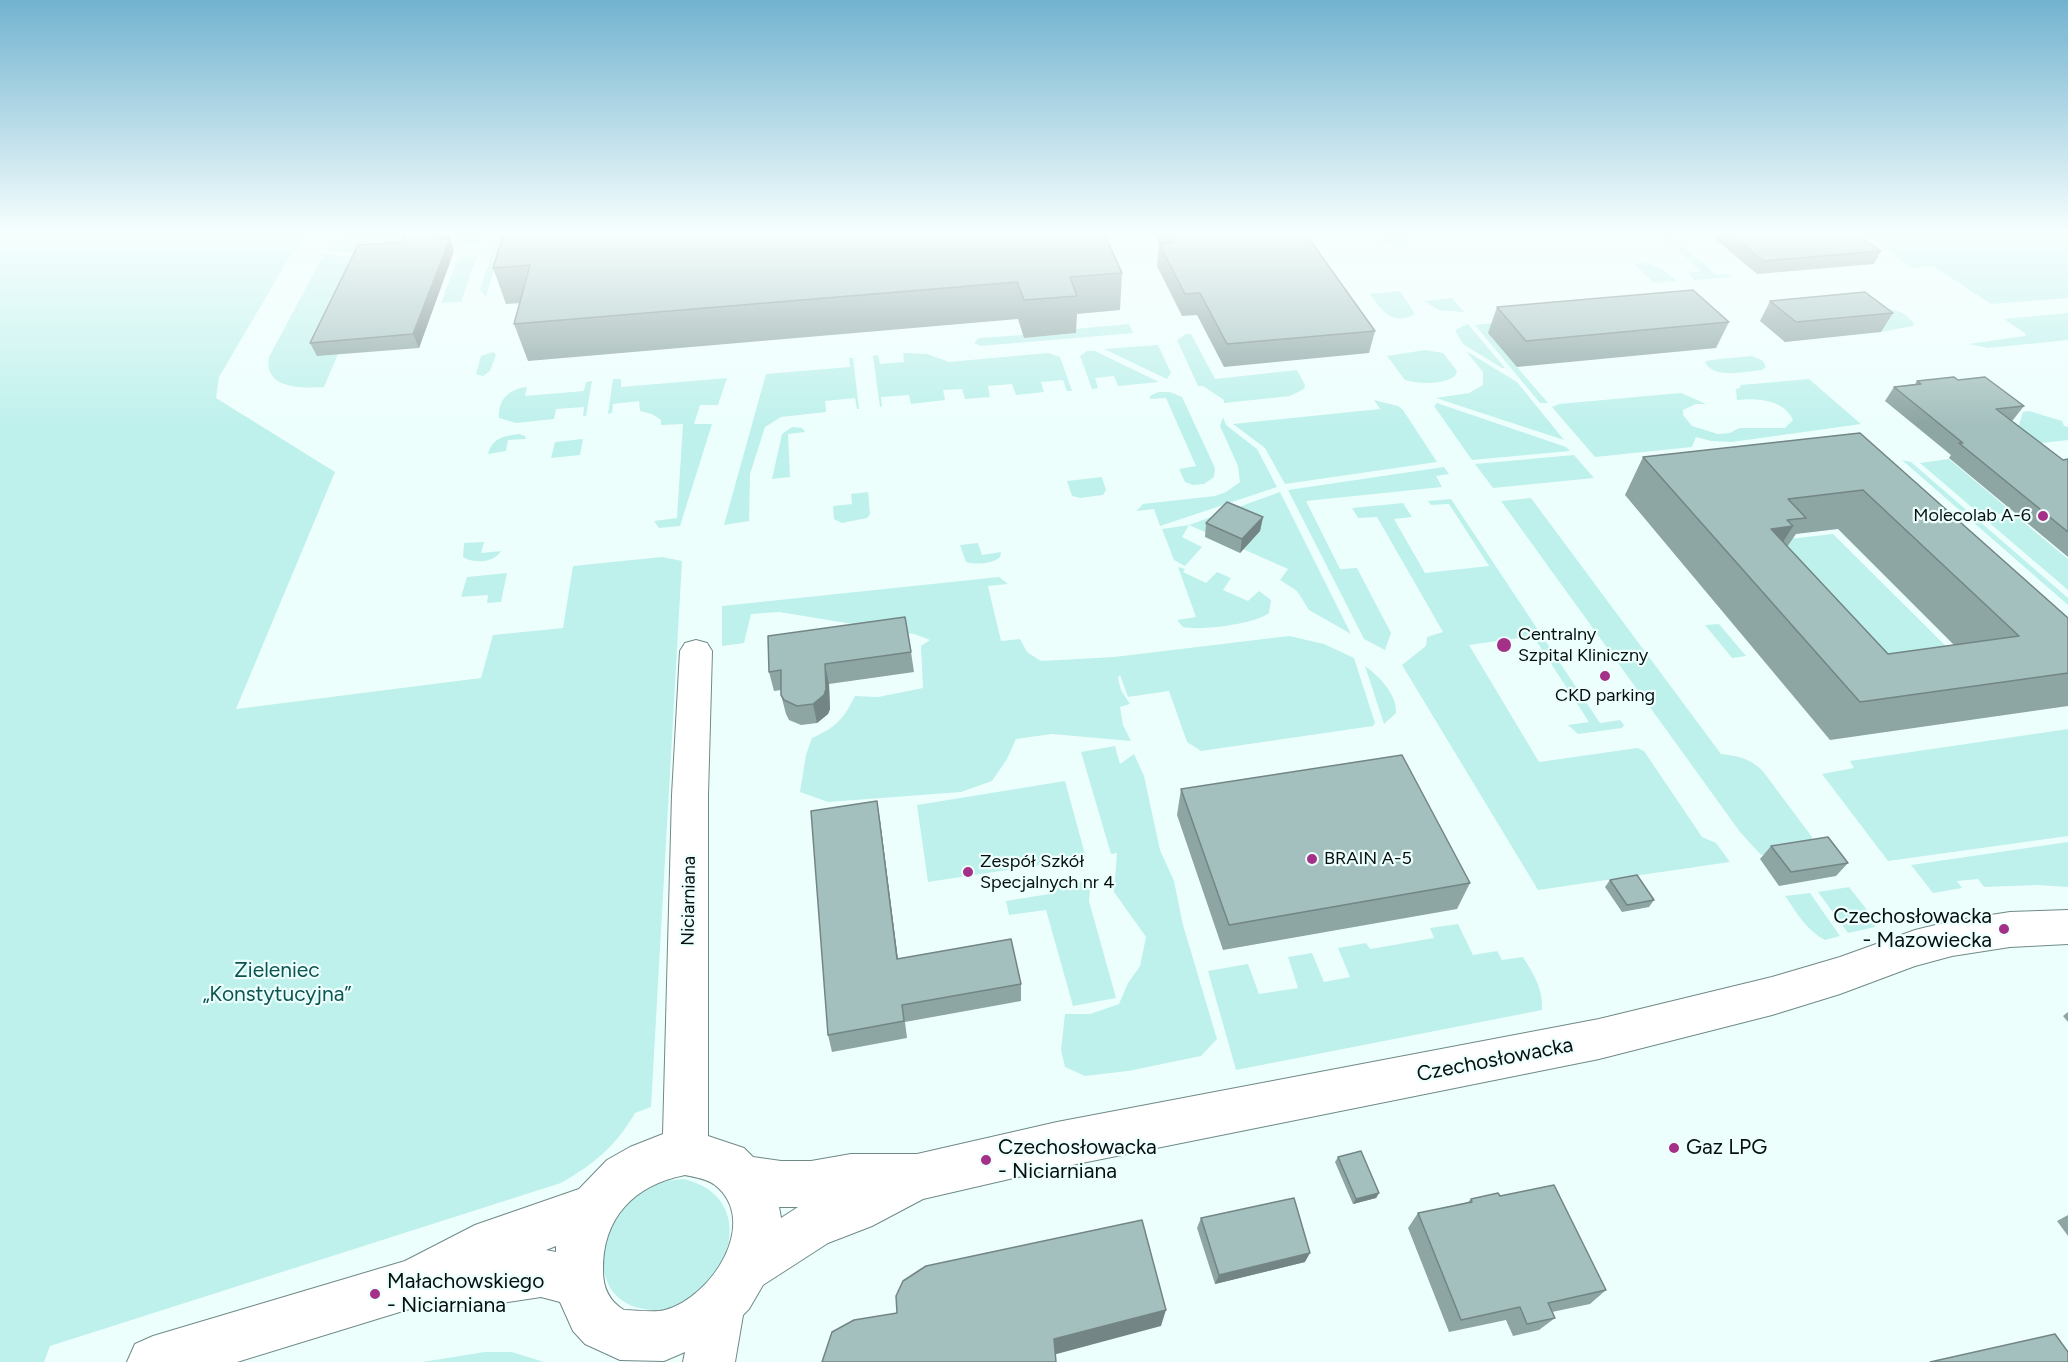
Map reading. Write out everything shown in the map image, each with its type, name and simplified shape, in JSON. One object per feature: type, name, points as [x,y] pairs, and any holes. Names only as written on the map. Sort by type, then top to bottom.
[{"type":"street","name":"Niciarniana","points":[[685,1152],[690,795],[696,651]]},
{"type":"street","name":"Czechosłowacka","points":[[744,1179],[781,1184],[811,1184],[851,1178],[917,1177],[1057,1145],[1610,1037],[1829,979],[1939,942],[2027,926],[2068,927]]},
{"type":"street","points":[[685,1152],[718,1159],[732,1167],[744,1179],[754,1197],[759,1218],[758,1242],[752,1265],[743,1283],[718,1314],[699,1328],[678,1337],[657,1341],[636,1340],[619,1347],[585,1304],[578,1281],[577,1258],[583,1233],[595,1206],[618,1181],[633,1170],[649,1161],[685,1152]]},
{"type":"street","name":"Czechosłowacka","points":[[752,1265],[813,1225],[855,1209],[917,1177]]},
{"type":"street","points":[[153,1362],[414,1283],[475,1249],[566,1219],[595,1206]]},
{"type":"street","points":[[414,1283],[475,1282],[541,1273],[578,1281]]},
{"type":"street","points":[[709,1362],[718,1314]]},
{"type":"green space","name":"Zieleniec „Konstytucyjna”","points":[[0,297],[266,297],[219,377],[216,398],[335,472],[236,709],[481,678],[493,635],[563,628],[573,566],[662,557],[682,561],[651,1107],[635,1113],[612,1145],[584,1169],[561,1183],[50,1346],[44,1362],[0,1362]]},
{"type":"green space","points":[[301,297],[349,297],[338,354],[324,387],[296,387],[278,381],[272,376],[269,368],[269,357]]},
{"type":"green space","points":[[443,297],[463,297],[461,302],[441,303]]},
{"type":"green space","points":[[1372,297],[1404,297],[1415,314],[1407,318],[1394,318],[1379,306]]},
{"type":"green space","points":[[1980,297],[2068,297],[2068,298],[1991,304]]},
{"type":"green space","points":[[1452,298],[1464,312],[1439,310],[1424,301]]},
{"type":"green space","points":[[1890,309],[1903,313],[1914,323],[1913,326],[1881,332],[1854,311]]},
{"type":"green space","points":[[2068,313],[2068,340],[1988,348],[1969,344],[2025,336],[2026,334],[2004,319]]},
{"type":"green space","points":[[1535,319],[1517,367],[1548,403],[1540,403],[1475,325]]},
{"type":"green space","points":[[1129,324],[1133,333],[981,346],[974,343],[979,338],[1023,335],[1025,338],[1075,333],[1075,329]]},
{"type":"green space","points":[[1468,324],[1505,368],[1463,344],[1455,330]]},
{"type":"green space","points":[[1186,334],[1191,334],[1215,379],[1297,370],[1305,385],[1304,389],[1290,396],[1224,403],[1224,400],[1203,386],[1198,386],[1177,340]]},
{"type":"green space","points":[[1158,345],[1171,373],[1167,379],[1104,349]]},
{"type":"green space","points":[[1425,350],[1443,353],[1457,371],[1455,376],[1431,383],[1405,380],[1387,356]]},
{"type":"green space","points":[[1087,351],[1095,351],[1159,382],[1118,386],[1114,376],[1095,378],[1098,388],[1092,389],[1080,356]]},
{"type":"green space","points":[[1466,351],[1517,382],[1564,440],[1436,398],[1469,393],[1483,385],[1483,372]]},
{"type":"green space","points":[[493,352],[496,355],[490,371],[483,376],[476,374],[481,356]]},
{"type":"green space","points":[[903,353],[927,354],[949,362],[1048,353],[1060,357],[1072,391],[1067,391],[1063,380],[1041,382],[1044,392],[1016,395],[1012,384],[988,386],[990,397],[965,399],[962,389],[943,390],[945,400],[911,404],[909,395],[881,397],[882,406],[880,407],[873,356],[878,355],[880,364],[904,362]]},
{"type":"green space","points":[[1752,356],[1763,361],[1766,367],[1762,370],[1722,373],[1709,368],[1705,362],[1711,360]]},
{"type":"green space","points":[[849,358],[853,358],[859,409],[857,409],[855,398],[825,401],[826,412],[781,417],[765,427],[750,474],[749,521],[724,525],[766,374],[850,367]]},
{"type":"green space","points":[[727,378],[718,405],[700,405],[694,424],[712,424],[680,526],[659,528],[654,521],[677,518],[683,424],[661,425],[661,420],[652,414],[640,411],[639,401],[613,404],[612,413],[608,414],[613,379],[621,379],[621,387]]},
{"type":"green space","points":[[1809,379],[1861,424],[1732,442],[1711,441],[1696,437],[1692,447],[1595,457],[1552,407],[1559,404],[1681,393],[1706,404],[1696,404],[1683,410],[1683,415],[1692,426],[1718,434],[1730,433],[1739,428],[1785,428],[1793,420],[1783,408],[1769,401],[1737,400],[1736,389],[1741,385]]},
{"type":"green space","points":[[592,381],[586,416],[583,416],[584,407],[556,409],[554,419],[516,423],[499,418],[502,401],[514,390],[527,387],[525,396],[584,391],[586,382]]},
{"type":"green space","points":[[1158,392],[1170,392],[1182,397],[1215,468],[1214,477],[1204,484],[1193,485],[1185,482],[1179,469],[1196,466],[1166,398],[1150,399],[1150,396]]},
{"type":"green space","points":[[1374,400],[1398,406],[1403,410],[1437,462],[1285,484],[1265,448],[1233,424],[1380,409]]},
{"type":"green space","points":[[1437,403],[1566,447],[1570,451],[1472,460],[1434,406]]},
{"type":"green space","points":[[2029,411],[2062,421],[2064,426],[2068,427],[2068,440],[2033,444],[2010,426],[2019,425],[2023,412]]},
{"type":"green space","points":[[1223,417],[1226,425],[1257,449],[1277,487],[1160,526],[1154,509],[1136,511],[1143,504],[1215,496],[1226,492],[1240,482],[1238,466],[1220,426]]},
{"type":"green space","points":[[792,427],[802,428],[805,432],[788,434],[790,477],[772,479],[782,434]]},
{"type":"green space","points":[[519,434],[525,436],[526,439],[508,440],[506,451],[488,454],[492,444],[496,441]]},
{"type":"green space","points":[[583,439],[580,455],[551,458],[555,442]]},
{"type":"green space","points":[[1574,455],[1594,478],[1493,488],[1475,464]]},
{"type":"green space","points":[[1949,459],[2012,512],[1982,516],[1920,463]]},
{"type":"green space","points":[[1902,460],[1911,462],[2068,598],[2068,605]]},
{"type":"green space","points":[[1444,467],[1449,474],[1436,476],[1442,487],[1306,501],[1340,569],[1357,568],[1391,633],[1385,650],[1364,639],[1288,490]]},
{"type":"green space","points":[[1102,477],[1106,490],[1103,495],[1080,498],[1072,496],[1067,481]]},
{"type":"green space","points":[[868,492],[870,514],[867,518],[842,523],[834,519],[833,506],[852,504],[851,494]]},
{"type":"green space","points":[[1280,492],[1351,634],[1309,610],[1297,591],[1280,580],[1288,569],[1189,525]]},
{"type":"green space","points":[[1531,498],[1721,754],[1743,758],[1762,770],[1812,837],[1811,848],[1761,855],[1740,832],[1501,501]]},
{"type":"green space","points":[[1451,499],[1600,723],[1620,720],[1624,725],[1622,728],[1578,734],[1568,725],[1589,722],[1533,636],[1469,645],[1539,762],[1637,748],[1644,751],[1702,837],[1716,843],[1730,862],[1538,890],[1402,665],[1426,646],[1427,637],[1443,632],[1377,517],[1358,518],[1352,508],[1403,503],[1412,517],[1394,519],[1425,573],[1489,566],[1449,504],[1431,505],[1428,501]]},
{"type":"green space","points":[[2016,516],[2068,559],[2068,590],[1986,520]]},
{"type":"green space","points":[[1189,525],[1182,537],[1202,547],[1185,566],[1174,560],[1162,529]]},
{"type":"green space","points":[[1833,534],[1972,672],[1857,686],[1771,541]]},
{"type":"green space","points":[[484,542],[481,553],[501,551],[494,558],[484,561],[473,561],[463,557],[464,543]]},
{"type":"green space","points":[[978,543],[982,555],[1001,552],[1000,557],[984,563],[966,562],[960,545]]},
{"type":"green space","points":[[1178,567],[1185,569],[1183,572],[1206,583],[1217,572],[1231,578],[1223,590],[1248,601],[1259,591],[1271,600],[1269,613],[1228,626],[1183,627],[1177,620],[1196,617]]},
{"type":"green space","points":[[507,573],[501,602],[487,603],[488,595],[461,597],[467,577]]},
{"type":"green space","points":[[999,577],[1008,584],[988,586],[1001,641],[1020,639],[1027,652],[1041,661],[1114,657],[1289,636],[1324,644],[1354,658],[1375,723],[1373,726],[1201,751],[1187,742],[1169,691],[1128,697],[1120,675],[1118,678],[1121,690],[1130,704],[1120,707],[1123,725],[1131,741],[1052,734],[1016,739],[1007,759],[992,781],[961,792],[828,802],[800,792],[806,755],[812,738],[838,722],[855,696],[878,697],[923,688],[921,646],[930,640],[914,634],[779,612],[751,614],[744,643],[722,646],[722,606]]},
{"type":"green space","points":[[1719,624],[1746,656],[1732,658],[1705,625]]},
{"type":"green space","points":[[1365,666],[1381,680],[1394,699],[1396,713],[1384,724]]},
{"type":"green space","points":[[2068,729],[2068,836],[1888,861],[1822,774],[1854,768],[1850,761]]},
{"type":"green space","points":[[1115,746],[1120,764],[1134,754],[1144,776],[1160,850],[1174,881],[1183,925],[1217,1039],[1201,1056],[1128,1071],[1085,1076],[1065,1067],[1061,1050],[1065,1014],[1090,1014],[1119,1004],[1128,983],[1140,966],[1146,937],[1114,892],[1117,853],[1111,854],[1081,752]]},
{"type":"green space","points":[[1065,781],[1086,858],[928,882],[917,805]]},
{"type":"green space","points":[[2068,842],[2068,887],[2037,885],[1984,887],[1978,879],[1957,881],[1962,888],[1933,893],[1911,865]]},
{"type":"green space","points":[[1068,879],[1083,882],[1090,890],[1089,901],[1116,998],[1073,1006],[1046,910],[1009,915],[1006,901],[1055,893],[1061,883]]},
{"type":"green space","points":[[1849,887],[1871,915],[1875,927],[1848,933],[1818,892]]},
{"type":"green space","points":[[1810,893],[1840,936],[1825,940],[1818,936],[1802,921],[1785,896]]},
{"type":"green space","points":[[1458,924],[1473,955],[1497,951],[1502,960],[1523,957],[1539,988],[1542,1010],[1236,1070],[1208,971],[1248,964],[1259,994],[1298,988],[1288,957],[1312,953],[1324,982],[1350,977],[1338,948],[1366,943],[1370,949],[1434,938],[1430,928]]},
{"type":"green space","points":[[684,1179],[711,1191],[726,1210],[730,1233],[724,1257],[712,1279],[693,1297],[670,1308],[644,1309],[631,1305],[616,1296],[606,1278],[603,1264],[607,1235],[622,1209],[644,1190],[663,1182]]},
{"type":"green space","points":[[485,1352],[512,1352],[544,1362],[422,1362]]},
{"type":"building","points":[[333,297],[427,297],[413,334],[310,343]]},
{"type":"building","points":[[521,297],[843,297],[514,324]]},
{"type":"building","points":[[1023,297],[1070,297],[1024,300]]},
{"type":"building","points":[[1202,297],[1350,297],[1375,331],[1227,344]]},
{"type":"building","points":[[1617,297],[1700,297],[1729,322],[1526,341],[1497,307]]},
{"type":"building","points":[[1817,297],[1871,297],[1893,313],[1796,322],[1770,301]]},
{"type":"building","points":[[1954,377],[1958,380],[1985,377],[2024,406],[1996,409],[2063,460],[2068,459],[2068,532],[1894,387],[1921,384],[1917,381]]},
{"type":"building","points":[[1860,433],[2068,618],[2068,673],[1860,702],[1643,457]],"holes":[[[1863,490],[2019,636],[1888,654],[1771,529],[1793,526],[1787,520],[1806,518],[1788,499]]]},
{"type":"building","points":[[1227,502],[1263,517],[1242,539],[1206,523]]},
{"type":"building","points":[[905,617],[911,652],[825,664],[826,689],[824,695],[813,704],[797,706],[784,700],[781,695],[781,670],[769,672],[768,636]]},
{"type":"building","name":"BRAIN A-5","points":[[1402,755],[1470,883],[1229,925],[1181,789]]},
{"type":"building","points":[[877,801],[897,959],[1011,939],[1021,984],[902,1005],[904,1021],[828,1035],[811,811]]},
{"type":"building","points":[[1828,837],[1848,863],[1791,872],[1771,846]]},
{"type":"building","points":[[1637,875],[1654,900],[1627,905],[1610,880]]},
{"type":"building","points":[[1361,1151],[1379,1193],[1356,1199],[1338,1157]]},
{"type":"building","points":[[1554,1185],[1606,1290],[1548,1303],[1555,1318],[1527,1324],[1520,1307],[1461,1320],[1418,1213],[1472,1202],[1471,1199],[1498,1193],[1500,1196]]},
{"type":"building","points":[[1294,1198],[1310,1253],[1219,1275],[1201,1218]]},
{"type":"building","points":[[1142,1220],[1166,1310],[1054,1339],[1056,1362],[822,1362],[832,1332],[854,1320],[897,1313],[896,1296],[903,1281],[926,1266]]},
{"type":"building","points":[[2055,1334],[2068,1352],[2068,1362],[1930,1362]]},
{"type":"place","name":"Molecolab A-6","points":[[2043,516]]},
{"type":"place","name":"Centralny Szpital Kliniczny","points":[[1504,645]]},
{"type":"place","name":"CKD parking","points":[[1605,676]]},
{"type":"place","name":"BRAIN A-5","points":[[1312,859]]},
{"type":"place","name":"Zespół Szkół Specjalnych nr 4","points":[[968,872]]},
{"type":"place","name":"Czechosłowacka - Mazowiecka","points":[[2004,929]]},
{"type":"place","name":"Gaz LPG","points":[[1674,1148]]},
{"type":"place","name":"Czechosłowacka - Niciarniana","points":[[986,1160]]},
{"type":"place","name":"Małachowskiego - Niciarniana","points":[[375,1294]]}]
